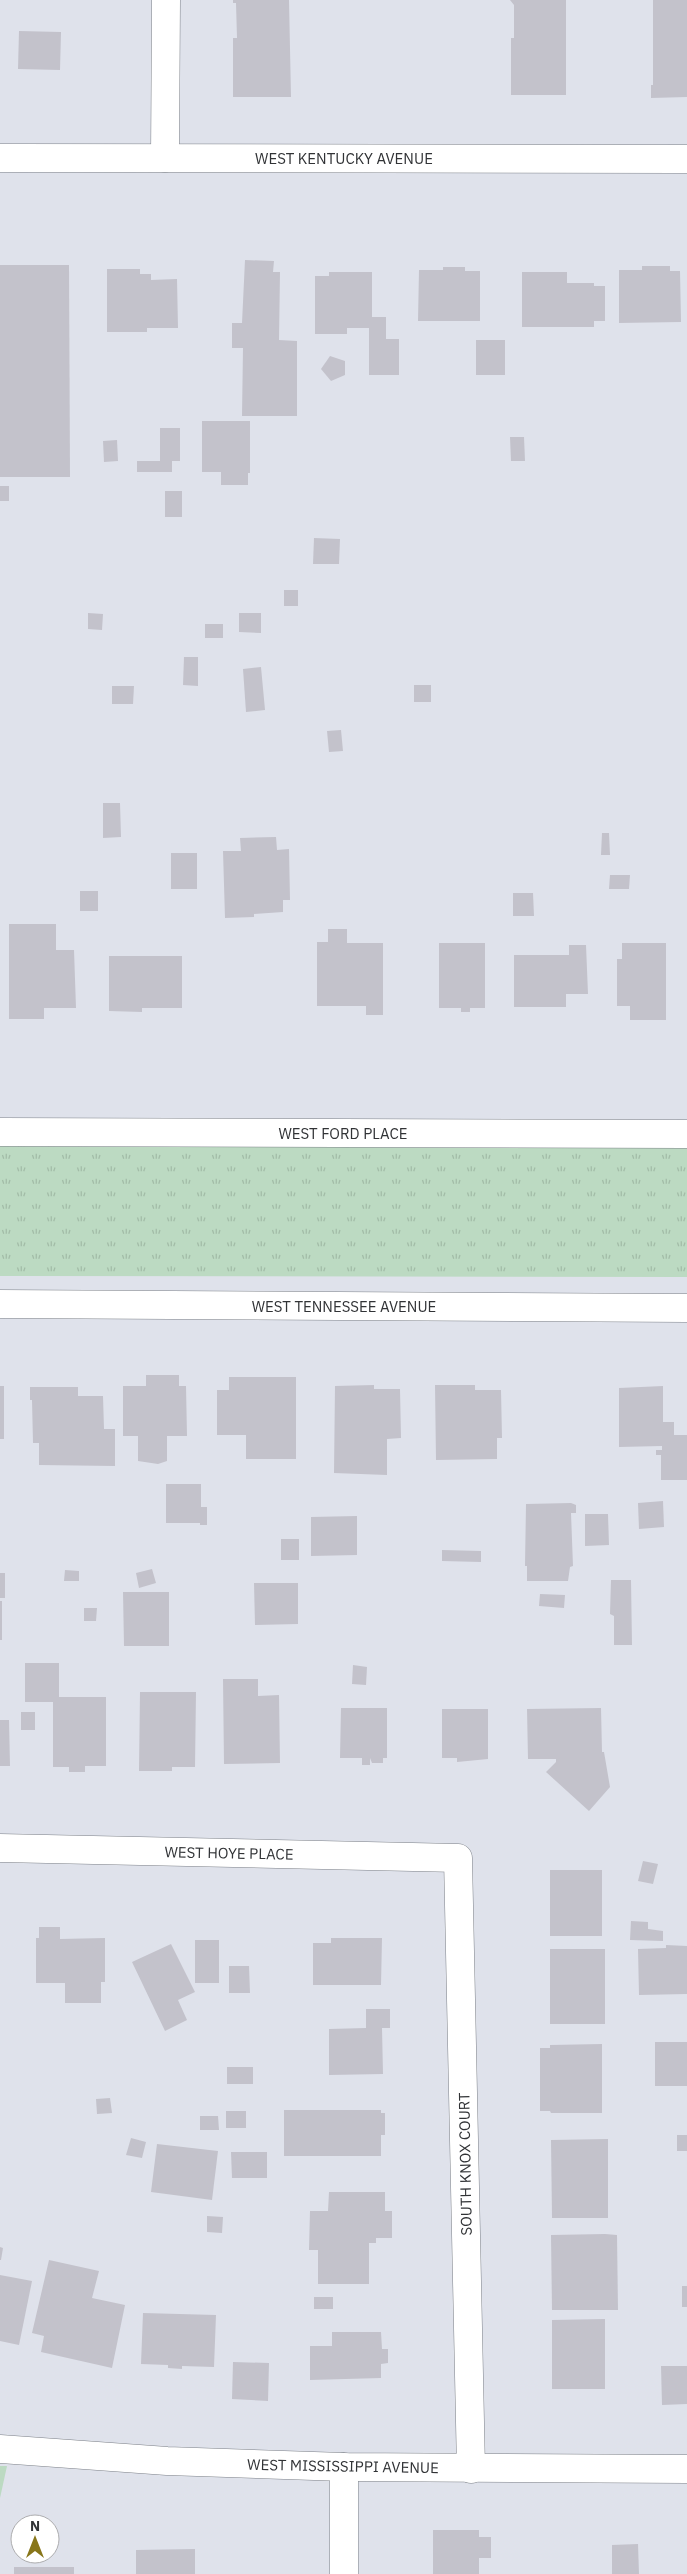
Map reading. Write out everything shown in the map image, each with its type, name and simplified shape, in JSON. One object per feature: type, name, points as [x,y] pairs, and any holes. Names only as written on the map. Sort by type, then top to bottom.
[{"type":"street","points":[[165,158],[166,0]]},
{"type":"street","name":"WEST KENTUCKY AVENUE","points":[[0,158],[687,160]]},
{"type":"street","name":"WEST FORD PLACE","points":[[0,1132],[687,1134]]},
{"type":"street","name":"WEST TENNESSEE AVENUE","points":[[0,1304],[687,1308]]},
{"type":"street","name":"WEST HOYE PLACE","points":[[0,1848],[458,1858]]},
{"type":"street","name":"SOUTH KNOX COURT","points":[[458,1858],[471,2469]]},
{"type":"street","name":"WEST MISSISSIPPI AVENUE","points":[[0,2449],[167,2461],[344,2468],[687,2469]]},
{"type":"street","points":[[344,2468],[344,2574]]},
{"type":"green space","points":[[0,1136],[687,1137],[687,1277],[0,1276]]},
{"type":"green space","points":[[0,2466],[7,2466],[0,2498]]},
{"type":"building","points":[[233,0],[289,0],[291,97],[233,97],[233,38],[237,38],[236,3],[233,3]]},
{"type":"building","points":[[510,0],[566,0],[566,95],[511,95],[511,38],[514,38],[514,5]]},
{"type":"building","points":[[653,0],[687,0],[687,97],[651,98],[651,85],[653,85]]},
{"type":"building","points":[[19,31],[61,32],[60,70],[18,69]]},
{"type":"building","points":[[245,260],[274,261],[273,272],[280,272],[279,340],[297,341],[297,416],[242,416],[243,348],[232,348],[232,323],[242,323]]},
{"type":"building","points":[[0,265],[69,265],[70,477],[0,477]]},
{"type":"building","points":[[642,266],[670,266],[670,271],[680,271],[681,322],[619,323],[619,270],[642,270]]},
{"type":"building","points":[[443,267],[465,267],[465,271],[480,271],[480,321],[418,321],[419,270],[443,270]]},
{"type":"building","points":[[107,269],[140,269],[140,274],[151,274],[151,280],[177,279],[178,328],[147,328],[147,332],[107,332]]},
{"type":"building","points":[[329,272],[372,272],[372,317],[386,317],[386,339],[399,339],[399,375],[369,375],[369,328],[347,328],[347,334],[315,334],[315,276],[329,276]]},
{"type":"building","points":[[522,272],[567,272],[567,283],[594,283],[594,286],[605,286],[605,321],[594,321],[594,327],[522,327]]},
{"type":"building","points":[[476,340],[505,340],[505,375],[476,375]]},
{"type":"building","points":[[330,356],[345,361],[345,375],[331,381],[321,369]]},
{"type":"building","points":[[202,421],[250,421],[250,473],[248,473],[248,485],[221,485],[221,472],[202,472]]},
{"type":"building","points":[[160,428],[180,428],[180,461],[172,461],[172,472],[137,472],[137,461],[160,461]]},
{"type":"building","points":[[510,437],[524,437],[525,461],[511,461]]},
{"type":"building","points":[[117,440],[118,461],[104,462],[103,441]]},
{"type":"building","points":[[0,486],[9,486],[9,501],[0,501]]},
{"type":"building","points":[[165,491],[182,491],[182,517],[165,517]]},
{"type":"building","points":[[314,538],[340,539],[339,564],[313,564]]},
{"type":"building","points":[[284,590],[298,590],[298,606],[284,606]]},
{"type":"building","points":[[88,613],[103,614],[102,630],[88,629]]},
{"type":"building","points":[[239,613],[261,613],[261,633],[239,632]]},
{"type":"building","points":[[205,624],[223,624],[223,638],[205,638]]},
{"type":"building","points":[[184,657],[198,657],[198,686],[183,685]]},
{"type":"building","points":[[261,667],[265,710],[246,712],[243,669]]},
{"type":"building","points":[[414,685],[431,685],[431,702],[414,702]]},
{"type":"building","points":[[112,686],[134,686],[133,704],[112,704]]},
{"type":"building","points":[[341,730],[343,751],[329,752],[327,731]]},
{"type":"building","points":[[103,803],[120,803],[121,837],[103,838]]},
{"type":"building","points":[[602,833],[609,833],[610,855],[601,855]]},
{"type":"building","points":[[276,837],[277,850],[289,849],[290,900],[283,900],[283,912],[254,914],[254,917],[225,918],[223,851],[241,851],[240,838]]},
{"type":"building","points":[[171,853],[197,853],[197,889],[171,889]]},
{"type":"building","points":[[610,875],[630,875],[629,889],[609,889]]},
{"type":"building","points":[[80,891],[98,891],[98,911],[80,911]]},
{"type":"building","points":[[513,893],[533,893],[534,916],[513,916]]},
{"type":"building","points":[[9,924],[56,924],[56,950],[74,950],[76,1008],[44,1008],[44,1019],[9,1019]]},
{"type":"building","points":[[328,929],[347,929],[347,943],[383,943],[383,1015],[366,1015],[366,1006],[317,1006],[317,942],[328,942]]},
{"type":"building","points":[[439,943],[485,943],[485,1008],[470,1008],[470,1012],[461,1012],[461,1008],[439,1008]]},
{"type":"building","points":[[622,943],[666,943],[666,1020],[630,1020],[630,1006],[617,1006],[617,959],[622,959]]},
{"type":"building","points":[[569,945],[586,945],[588,994],[566,994],[566,1007],[514,1007],[514,955],[569,955]]},
{"type":"building","points":[[109,956],[182,956],[182,1008],[142,1008],[142,1012],[109,1011]]},
{"type":"building","points":[[146,1375],[179,1375],[179,1386],[186,1386],[187,1436],[167,1436],[167,1461],[158,1464],[138,1461],[138,1436],[123,1436],[123,1386],[146,1386]]},
{"type":"building","points":[[229,1377],[296,1377],[296,1459],[246,1459],[246,1435],[217,1435],[217,1390],[229,1390]]},
{"type":"building","points":[[374,1385],[374,1389],[400,1389],[401,1438],[387,1439],[387,1475],[334,1473],[335,1386]]},
{"type":"building","points":[[435,1385],[475,1385],[475,1390],[501,1390],[502,1438],[497,1438],[497,1459],[436,1460]]},
{"type":"building","points":[[0,1386],[4,1386],[4,1439],[0,1439]]},
{"type":"building","points":[[663,1386],[663,1422],[674,1422],[674,1435],[687,1435],[687,1480],[661,1480],[661,1455],[656,1455],[656,1450],[662,1450],[662,1446],[619,1447],[619,1388]]},
{"type":"building","points":[[30,1387],[78,1387],[78,1396],[103,1396],[104,1429],[115,1429],[115,1466],[39,1465],[39,1443],[33,1443]]},
{"type":"building","points":[[166,1484],[201,1484],[201,1507],[207,1507],[207,1525],[200,1525],[200,1523],[166,1523]]},
{"type":"building","points":[[663,1501],[664,1527],[639,1529],[638,1503]]},
{"type":"building","points":[[571,1503],[576,1505],[576,1513],[571,1513],[573,1566],[570,1567],[568,1581],[527,1581],[527,1566],[525,1566],[526,1504]]},
{"type":"building","points":[[585,1514],[608,1514],[609,1545],[585,1546]]},
{"type":"building","points":[[357,1516],[357,1555],[311,1556],[311,1517]]},
{"type":"building","points":[[281,1539],[299,1539],[299,1560],[281,1560]]},
{"type":"building","points":[[442,1550],[481,1551],[481,1562],[442,1561]]},
{"type":"building","points":[[152,1569],[156,1583],[139,1588],[136,1573]]},
{"type":"building","points":[[65,1570],[79,1571],[79,1581],[64,1581]]},
{"type":"building","points":[[0,1573],[5,1573],[5,1598],[0,1598]]},
{"type":"building","points":[[611,1580],[631,1580],[632,1645],[614,1645],[614,1616],[610,1614]]},
{"type":"building","points":[[254,1583],[298,1583],[298,1624],[255,1625]]},
{"type":"building","points":[[123,1592],[169,1592],[169,1646],[124,1646]]},
{"type":"building","points":[[540,1594],[565,1595],[564,1608],[539,1606]]},
{"type":"building","points":[[0,1601],[2,1601],[2,1640],[0,1640]]},
{"type":"building","points":[[84,1608],[97,1608],[96,1621],[84,1621]]},
{"type":"building","points":[[25,1663],[59,1663],[59,1697],[106,1697],[106,1766],[85,1766],[85,1772],[69,1772],[69,1767],[53,1767],[53,1702],[25,1702]]},
{"type":"building","points":[[353,1665],[367,1667],[366,1685],[352,1684]]},
{"type":"building","points":[[223,1679],[258,1679],[258,1696],[279,1695],[280,1763],[224,1764]]},
{"type":"building","points":[[140,1692],[196,1692],[195,1767],[172,1767],[172,1771],[139,1771]]},
{"type":"building","points":[[341,1708],[387,1708],[387,1758],[383,1758],[383,1763],[372,1763],[370,1758],[370,1765],[362,1765],[362,1758],[340,1758]]},
{"type":"building","points":[[601,1708],[602,1752],[604,1752],[610,1787],[589,1811],[546,1772],[556,1762],[556,1759],[528,1759],[527,1709]]},
{"type":"building","points":[[442,1709],[488,1709],[488,1759],[457,1762],[457,1758],[442,1758]]},
{"type":"building","points":[[21,1712],[35,1712],[35,1730],[21,1730]]},
{"type":"building","points":[[0,1720],[9,1720],[10,1766],[0,1766]]},
{"type":"building","points":[[643,1861],[658,1864],[653,1884],[638,1881]]},
{"type":"building","points":[[550,1870],[602,1870],[602,1936],[550,1936]]},
{"type":"building","points":[[631,1921],[648,1922],[648,1929],[663,1931],[663,1941],[630,1940]]},
{"type":"building","points":[[39,1927],[60,1927],[60,1939],[105,1938],[105,1982],[101,1982],[101,2003],[65,2003],[65,1983],[36,1983],[36,1938],[39,1938]]},
{"type":"building","points":[[331,1938],[382,1938],[381,1985],[313,1985],[313,1943],[331,1943]]},
{"type":"building","points":[[195,1940],[219,1940],[219,1983],[195,1983]]},
{"type":"building","points":[[171,1944],[195,1992],[178,2000],[187,2020],[165,2031],[132,1962]]},
{"type":"building","points":[[666,1945],[687,1946],[687,1994],[639,1995],[638,1949],[666,1948]]},
{"type":"building","points":[[550,1949],[605,1949],[605,2024],[550,2024]]},
{"type":"building","points":[[229,1966],[249,1966],[250,1993],[229,1993]]},
{"type":"building","points":[[366,2009],[390,2009],[390,2028],[382,2028],[383,2074],[329,2075],[329,2029],[366,2028]]},
{"type":"building","points":[[655,2042],[687,2042],[687,2086],[655,2086]]},
{"type":"building","points":[[602,2044],[602,2113],[551,2113],[550,2111],[540,2111],[540,2048],[550,2048],[550,2045]]},
{"type":"building","points":[[227,2067],[253,2067],[253,2084],[227,2084]]},
{"type":"building","points":[[110,2098],[112,2113],[97,2114],[96,2099]]},
{"type":"building","points":[[284,2110],[381,2110],[381,2113],[385,2113],[385,2135],[381,2135],[381,2156],[284,2156]]},
{"type":"building","points":[[226,2111],[246,2111],[246,2128],[226,2128]]},
{"type":"building","points":[[200,2116],[218,2116],[219,2130],[200,2130]]},
{"type":"building","points":[[677,2135],[687,2135],[687,2151],[677,2151]]},
{"type":"building","points":[[131,2138],[146,2142],[142,2158],[126,2155]]},
{"type":"building","points":[[608,2139],[608,2218],[552,2218],[551,2140]]},
{"type":"building","points":[[157,2144],[218,2151],[212,2200],[151,2192]]},
{"type":"building","points":[[231,2152],[267,2152],[267,2178],[232,2178]]},
{"type":"building","points":[[329,2192],[385,2192],[385,2211],[392,2211],[392,2238],[376,2238],[376,2243],[369,2243],[369,2284],[318,2284],[318,2250],[309,2250],[310,2211],[328,2211]]},
{"type":"building","points":[[207,2216],[223,2217],[222,2233],[207,2232]]},
{"type":"building","points":[[551,2235],[617,2235],[618,2310],[552,2310]]},
{"type":"building","points":[[0,2247],[3,2248],[1,2260],[0,2260]]},
{"type":"building","points":[[49,2260],[99,2271],[92,2298],[125,2305],[112,2368],[41,2352],[44,2336],[32,2333]]},
{"type":"building","points":[[0,2275],[32,2281],[19,2345],[0,2341]]},
{"type":"building","points":[[682,2286],[687,2286],[687,2307],[682,2307]]},
{"type":"building","points":[[314,2297],[333,2297],[333,2309],[314,2309]]},
{"type":"building","points":[[143,2313],[216,2315],[214,2367],[182,2366],[182,2369],[168,2368],[168,2365],[141,2364]]},
{"type":"building","points":[[605,2319],[605,2389],[552,2389],[552,2320]]},
{"type":"building","points":[[332,2332],[381,2332],[382,2349],[388,2349],[388,2363],[381,2364],[381,2378],[310,2380],[310,2346],[332,2346]]},
{"type":"building","points":[[233,2362],[269,2363],[268,2401],[232,2399]]},
{"type":"building","points":[[661,2366],[687,2366],[687,2404],[662,2405]]},
{"type":"building","points":[[433,2530],[479,2530],[479,2537],[491,2537],[491,2558],[479,2558],[479,2574],[433,2574]]},
{"type":"building","points":[[638,2544],[639,2574],[612,2574],[612,2545]]},
{"type":"building","points":[[195,2549],[195,2574],[136,2574],[136,2550]]},
{"type":"building","points":[[14,2567],[74,2567],[74,2574],[14,2574]]}]
